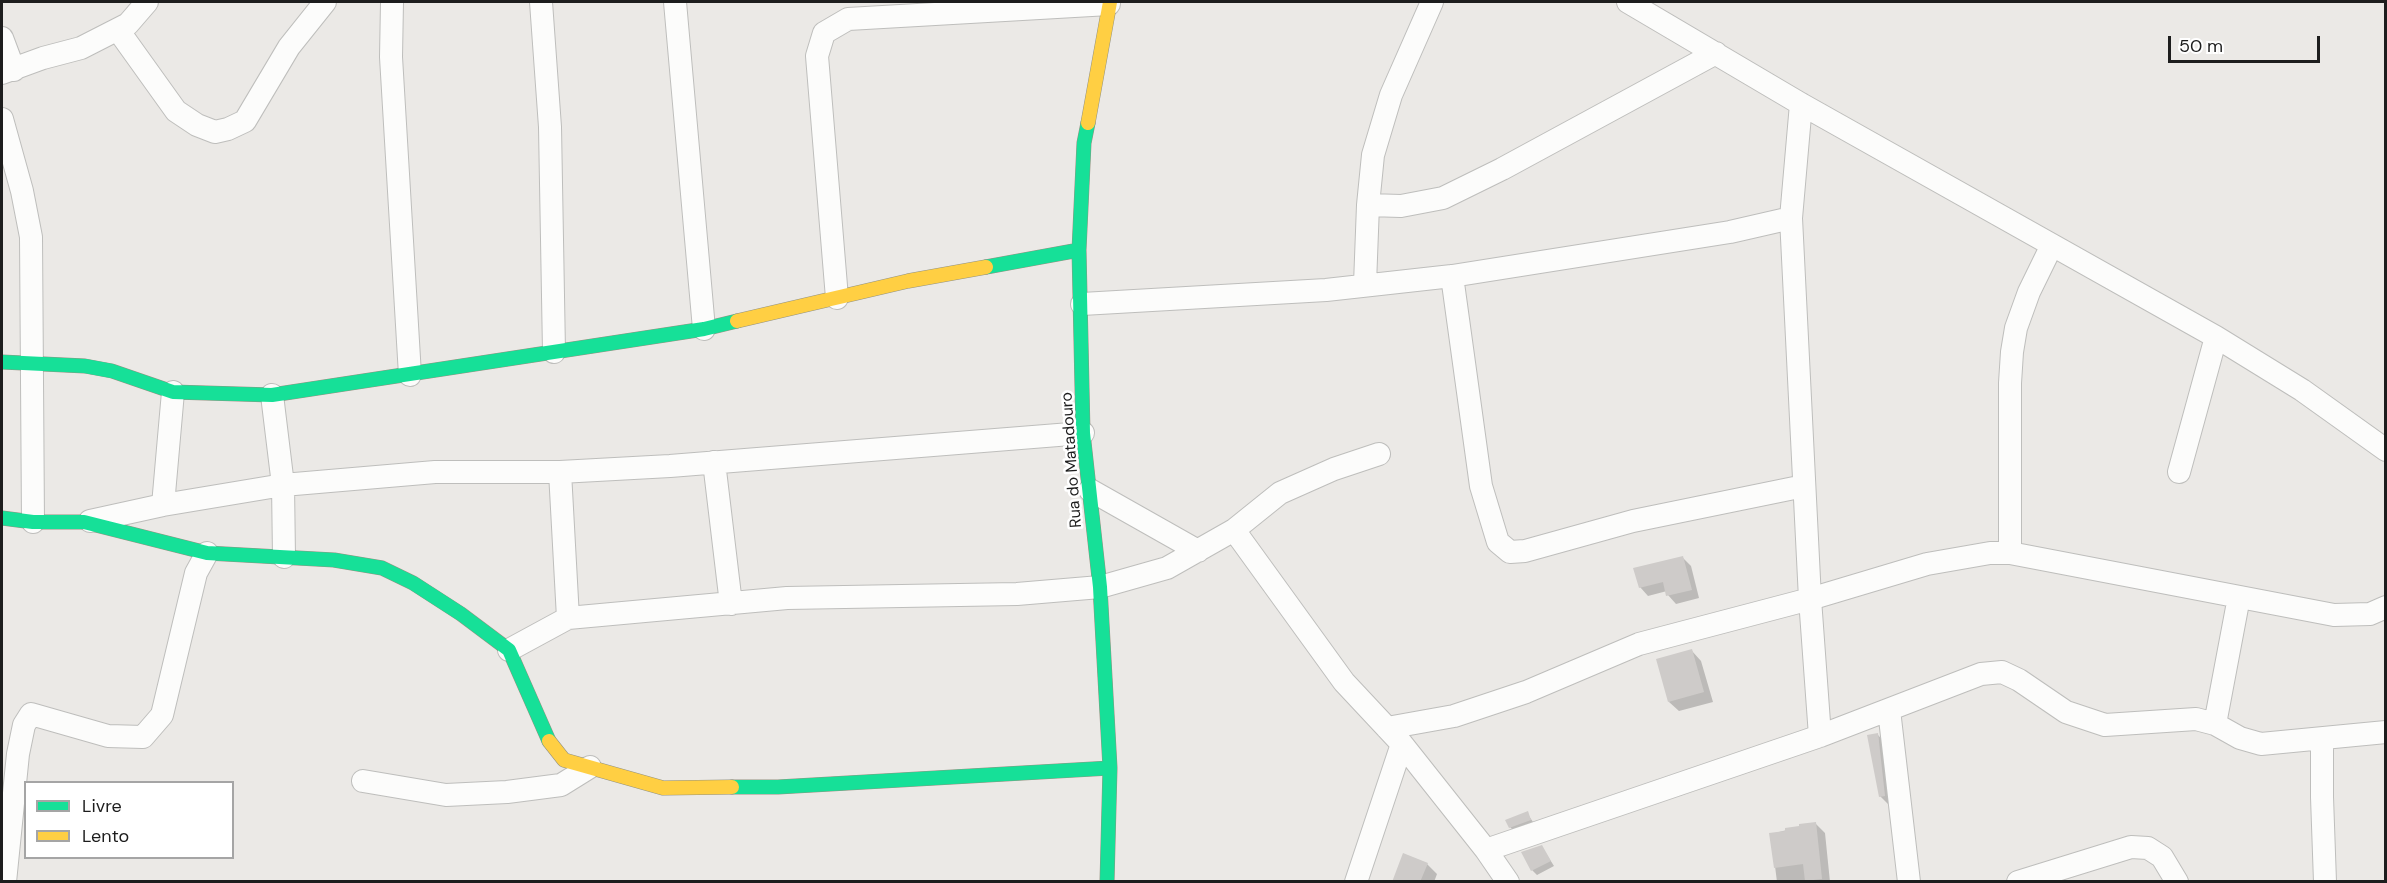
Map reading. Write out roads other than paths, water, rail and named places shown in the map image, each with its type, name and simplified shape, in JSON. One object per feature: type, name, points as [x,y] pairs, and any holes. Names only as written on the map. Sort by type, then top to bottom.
[{"type":"street","points":[[2,38],[8,71],[43,57],[81,48],[118,30],[128,24],[147,2]]},
{"type":"street","points":[[118,30],[176,111],[197,125],[215,132],[245,121],[289,47],[325,2]]},
{"type":"street","points":[[392,2],[391,57],[410,375]]},
{"type":"street","points":[[541,2],[550,127],[554,352]]},
{"type":"street","points":[[675,2],[704,329]]},
{"type":"street","points":[[1365,284],[1368,205],[1373,155],[1391,95],[1432,2]]},
{"type":"street","points":[[1628,2],[1801,104],[2216,337],[2302,390],[2385,450]]},
{"type":"street","points":[[837,298],[817,56],[824,33],[848,19],[1109,3]]},
{"type":"street","name":"Rua do Matadouro","points":[[1107,882],[1110,768],[1100,587],[1083,434],[1082,304],[1079,250],[1084,143],[1109,3]]},
{"type":"street","points":[[1368,205],[1401,206],[1443,198],[1502,169],[1716,53]]},
{"type":"street","points":[[1801,104],[1791,218],[1810,599],[1820,736]]},
{"type":"street","points":[[2,119],[22,191],[31,237],[33,522]]},
{"type":"street","points":[[1082,304],[1326,290],[1452,276],[1730,232],[1791,218]]},
{"type":"street","points":[[2010,553],[2012,352],[2016,328],[2029,292],[2052,245]]},
{"type":"street","points":[[2,362],[85,366],[112,371],[173,392],[272,395],[704,329],[908,281],[1079,250]]},
{"type":"street","points":[[1452,276],[1481,486],[1498,542],[1510,552],[1525,551],[1632,521],[1804,486]]},
{"type":"street","points":[[2179,472],[2216,337]]},
{"type":"street","points":[[163,505],[173,392]]},
{"type":"street","points":[[272,395],[283,485],[284,557]]},
{"type":"street","points":[[2,518],[33,522],[84,522],[163,505],[283,485],[435,472],[560,472],[1083,434]]},
{"type":"street","points":[[509,650],[568,618],[787,598],[1017,594],[1100,587],[1167,568],[1234,530],[1280,493],[1334,469],[1379,454]]},
{"type":"street","points":[[714,462],[731,604]]},
{"type":"street","points":[[560,472],[568,618]]},
{"type":"street","points":[[1090,490],[1198,551]]},
{"type":"street","points":[[84,522],[207,553],[334,560],[382,568],[413,583],[461,614],[509,650],[529,691],[548,740],[564,760],[663,788],[778,788],[1110,768]]},
{"type":"street","points":[[1234,530],[1344,682],[1394,736],[1509,882]]},
{"type":"street","points":[[5,882],[18,754],[24,725],[32,714],[108,736],[143,737],[162,715],[196,573],[207,553]]},
{"type":"street","points":[[1394,736],[1526,692],[1640,644],[1810,599],[1927,564],[1990,553],[2010,553],[2334,615],[2370,614],[2385,607]]},
{"type":"street","points":[[2215,724],[2239,597]]},
{"type":"street","points":[[1486,850],[1820,736],[1982,674],[2002,672],[2019,680],[2066,712],[2105,725],[2196,719],[2215,724],[2240,738],[2261,744],[2322,740],[2385,732]]},
{"type":"street","points":[[1889,710],[1909,882]]},
{"type":"street","points":[[1356,882],[1394,736]]},
{"type":"street","points":[[2322,740],[2325,882]]},
{"type":"street","points":[[363,781],[446,795],[507,792],[561,785],[590,767]]},
{"type":"street","points":[[2018,882],[2131,848],[2148,848],[2162,857],[2177,882]]}]
